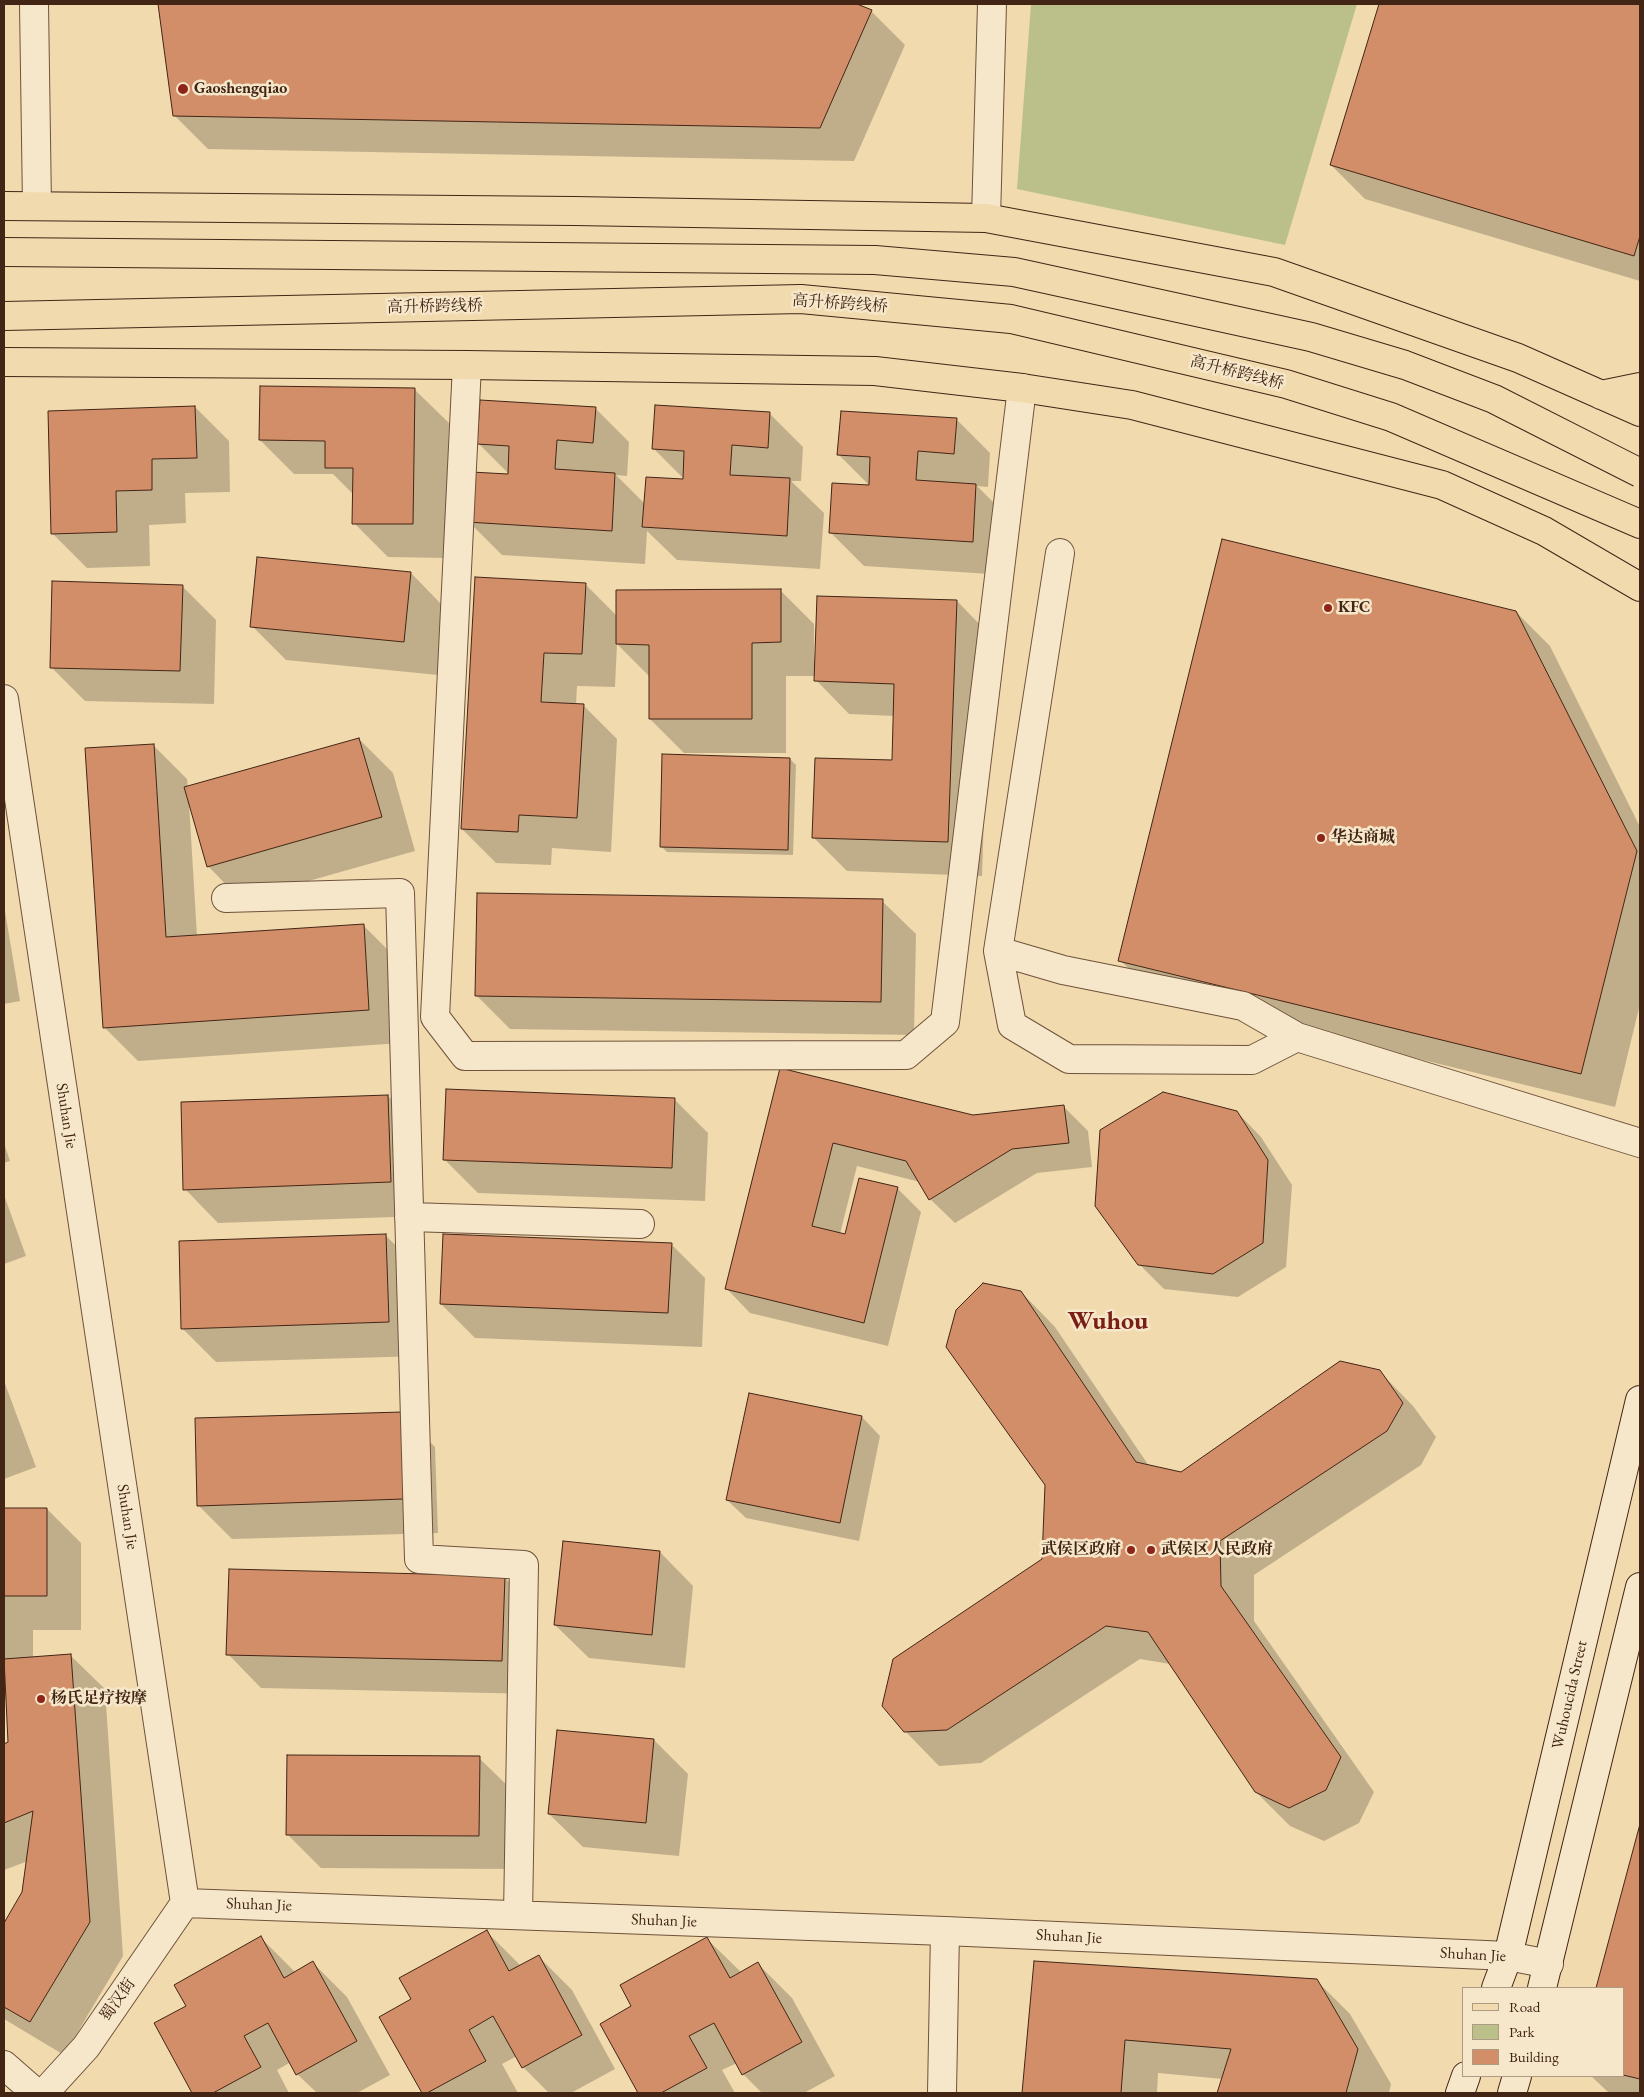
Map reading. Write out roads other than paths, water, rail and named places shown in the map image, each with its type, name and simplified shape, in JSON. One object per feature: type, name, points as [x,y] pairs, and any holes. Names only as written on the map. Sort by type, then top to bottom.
[{"type":"main road","points":[[4,206],[554,210],[986,218],[1274,272],[1518,358],[1640,412]]},
{"type":"main road","points":[[4,252],[875,260],[1014,272],[1311,337],[1405,365],[1494,399],[1640,473]]},
{"type":"main road","name":"高升桥跨线桥","points":[[4,316],[801,300],[1011,319],[1286,384],[1391,417],[1640,524]]},
{"type":"main road","points":[[4,362],[466,364],[875,371],[1022,388],[1132,405],[1442,484],[1544,531],[1636,587]]},
{"type":"main road","points":[[1601,395],[1640,387]]},
{"type":"street","points":[[34,4],[37,206]]},
{"type":"street","points":[[986,218],[992,4]]},
{"type":"street","points":[[466,364],[435,1017],[465,1056],[906,1054],[945,1022],[1022,388]]},
{"type":"street","points":[[1060,553],[998,951],[1012,1025],[1069,1059],[1252,1060],[1297,1037]]},
{"type":"street","name":"Shuhan Jie","points":[[4,699],[185,1903],[945,1931],[1508,1956],[1546,1976]]},
{"type":"street","points":[[226,898],[400,893],[419,1559],[524,1565],[518,1915]]},
{"type":"street","points":[[998,951],[1062,970],[1244,1006],[1297,1037],[1640,1143]]},
{"type":"street","points":[[409,1217],[640,1224]]},
{"type":"street","name":"Wuhoucida Street","points":[[1496,1987],[1508,1956],[1640,1400]]},
{"type":"street","points":[[1546,1976],[1640,1587]]},
{"type":"street","name":"蜀汉街","points":[[44,2093],[86,2047],[185,1903]]},
{"type":"street","points":[[942,2093],[945,1931]]},
{"type":"street","points":[[4,2065],[36,2093]]},
{"type":"street","points":[[1460,2093],[1466,2077]]},
{"type":"street","points":[[1512,2093],[1517,2077]]},
{"type":"place","name":"Gaoshengqiao","points":[[183,89]]},
{"type":"place","name":"KFC","points":[[1328,608]]},
{"type":"place","name":"华达商城","points":[[1321,838]]},
{"type":"place","name":"武侯区政府","points":[[1131,1550]]},
{"type":"place","name":"武侯区人民政府","points":[[1151,1550]]},
{"type":"place","name":"杨氏足疗按摩","points":[[41,1699]]},
{"type":"district","name":"Wuhou","points":[[1108,1322]]}]
